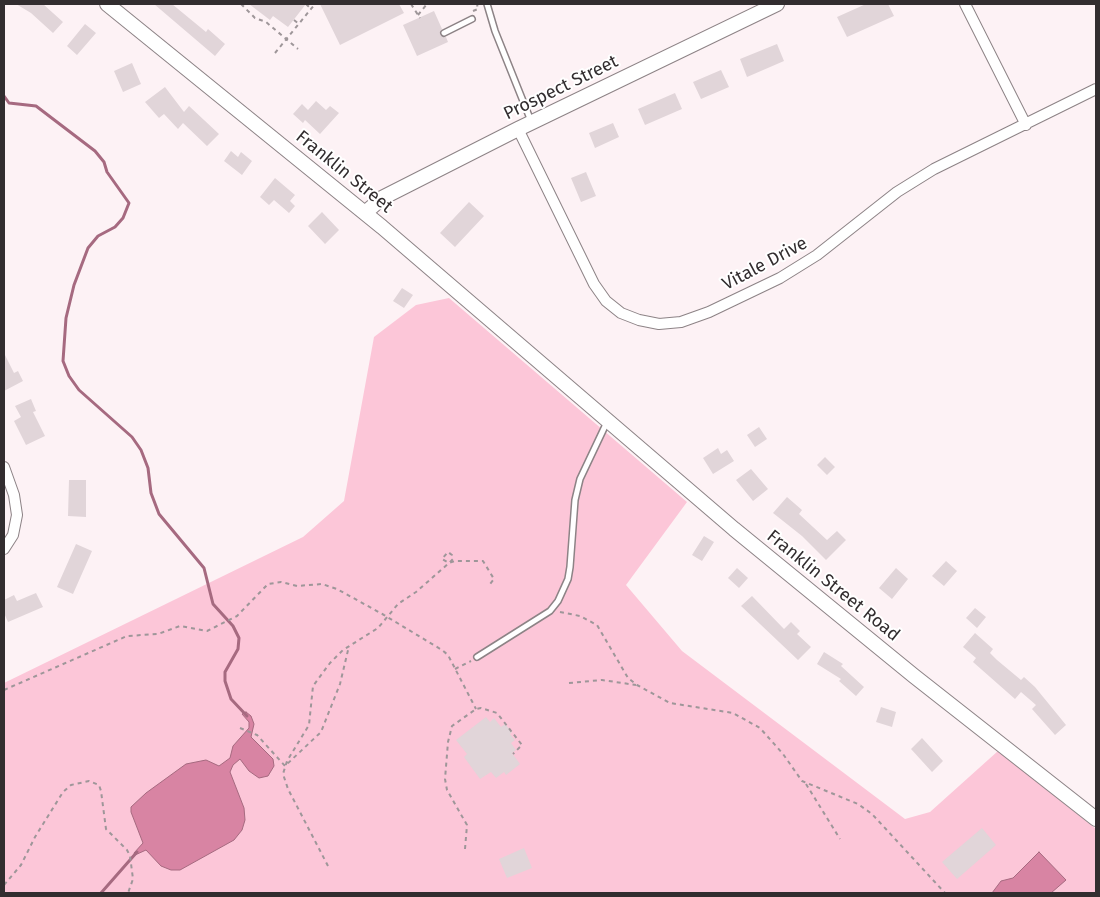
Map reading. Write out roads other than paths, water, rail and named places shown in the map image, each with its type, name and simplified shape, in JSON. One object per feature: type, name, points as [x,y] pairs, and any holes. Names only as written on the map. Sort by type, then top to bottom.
[{"type":"street","name":"Franklin Street","points":[[107,4],[365,213],[554,373]]},
{"type":"street","name":"Prospect Street","points":[[365,213],[382,198],[777,4]]},
{"type":"street","points":[[965,4],[1026,125]]},
{"type":"street","name":"Vitale Drive","points":[[518,130],[594,284],[606,301],[621,313],[639,320],[659,324],[681,322],[709,312],[780,278],[818,255],[897,192],[934,169],[1096,89]]},
{"type":"street","name":"Franklin Street Road","points":[[554,373],[734,529],[914,676],[1096,819]]},
{"type":"street","points":[[4,467],[14,495],[17,514],[13,535],[4,549]]},
{"type":"lane","points":[[487,4],[497,36],[532,124]]},
{"type":"lane","points":[[444,33],[472,19]]},
{"type":"lane","points":[[477,657],[550,612],[558,601],[568,579],[575,500],[580,480],[608,420]]},
{"type":"waterway","points":[[4,96],[9,103],[36,106],[95,151],[104,162],[107,172],[129,203],[123,218],[115,227],[98,236],[88,248],[74,285],[66,318],[63,361],[69,376],[79,390],[132,437],[141,450],[148,468],[151,493],[159,514],[204,568],[213,604],[233,626],[239,638],[238,649],[225,672],[225,681],[231,699],[247,716]]},
{"type":"waterway","points":[[101,893],[137,852]]}]
